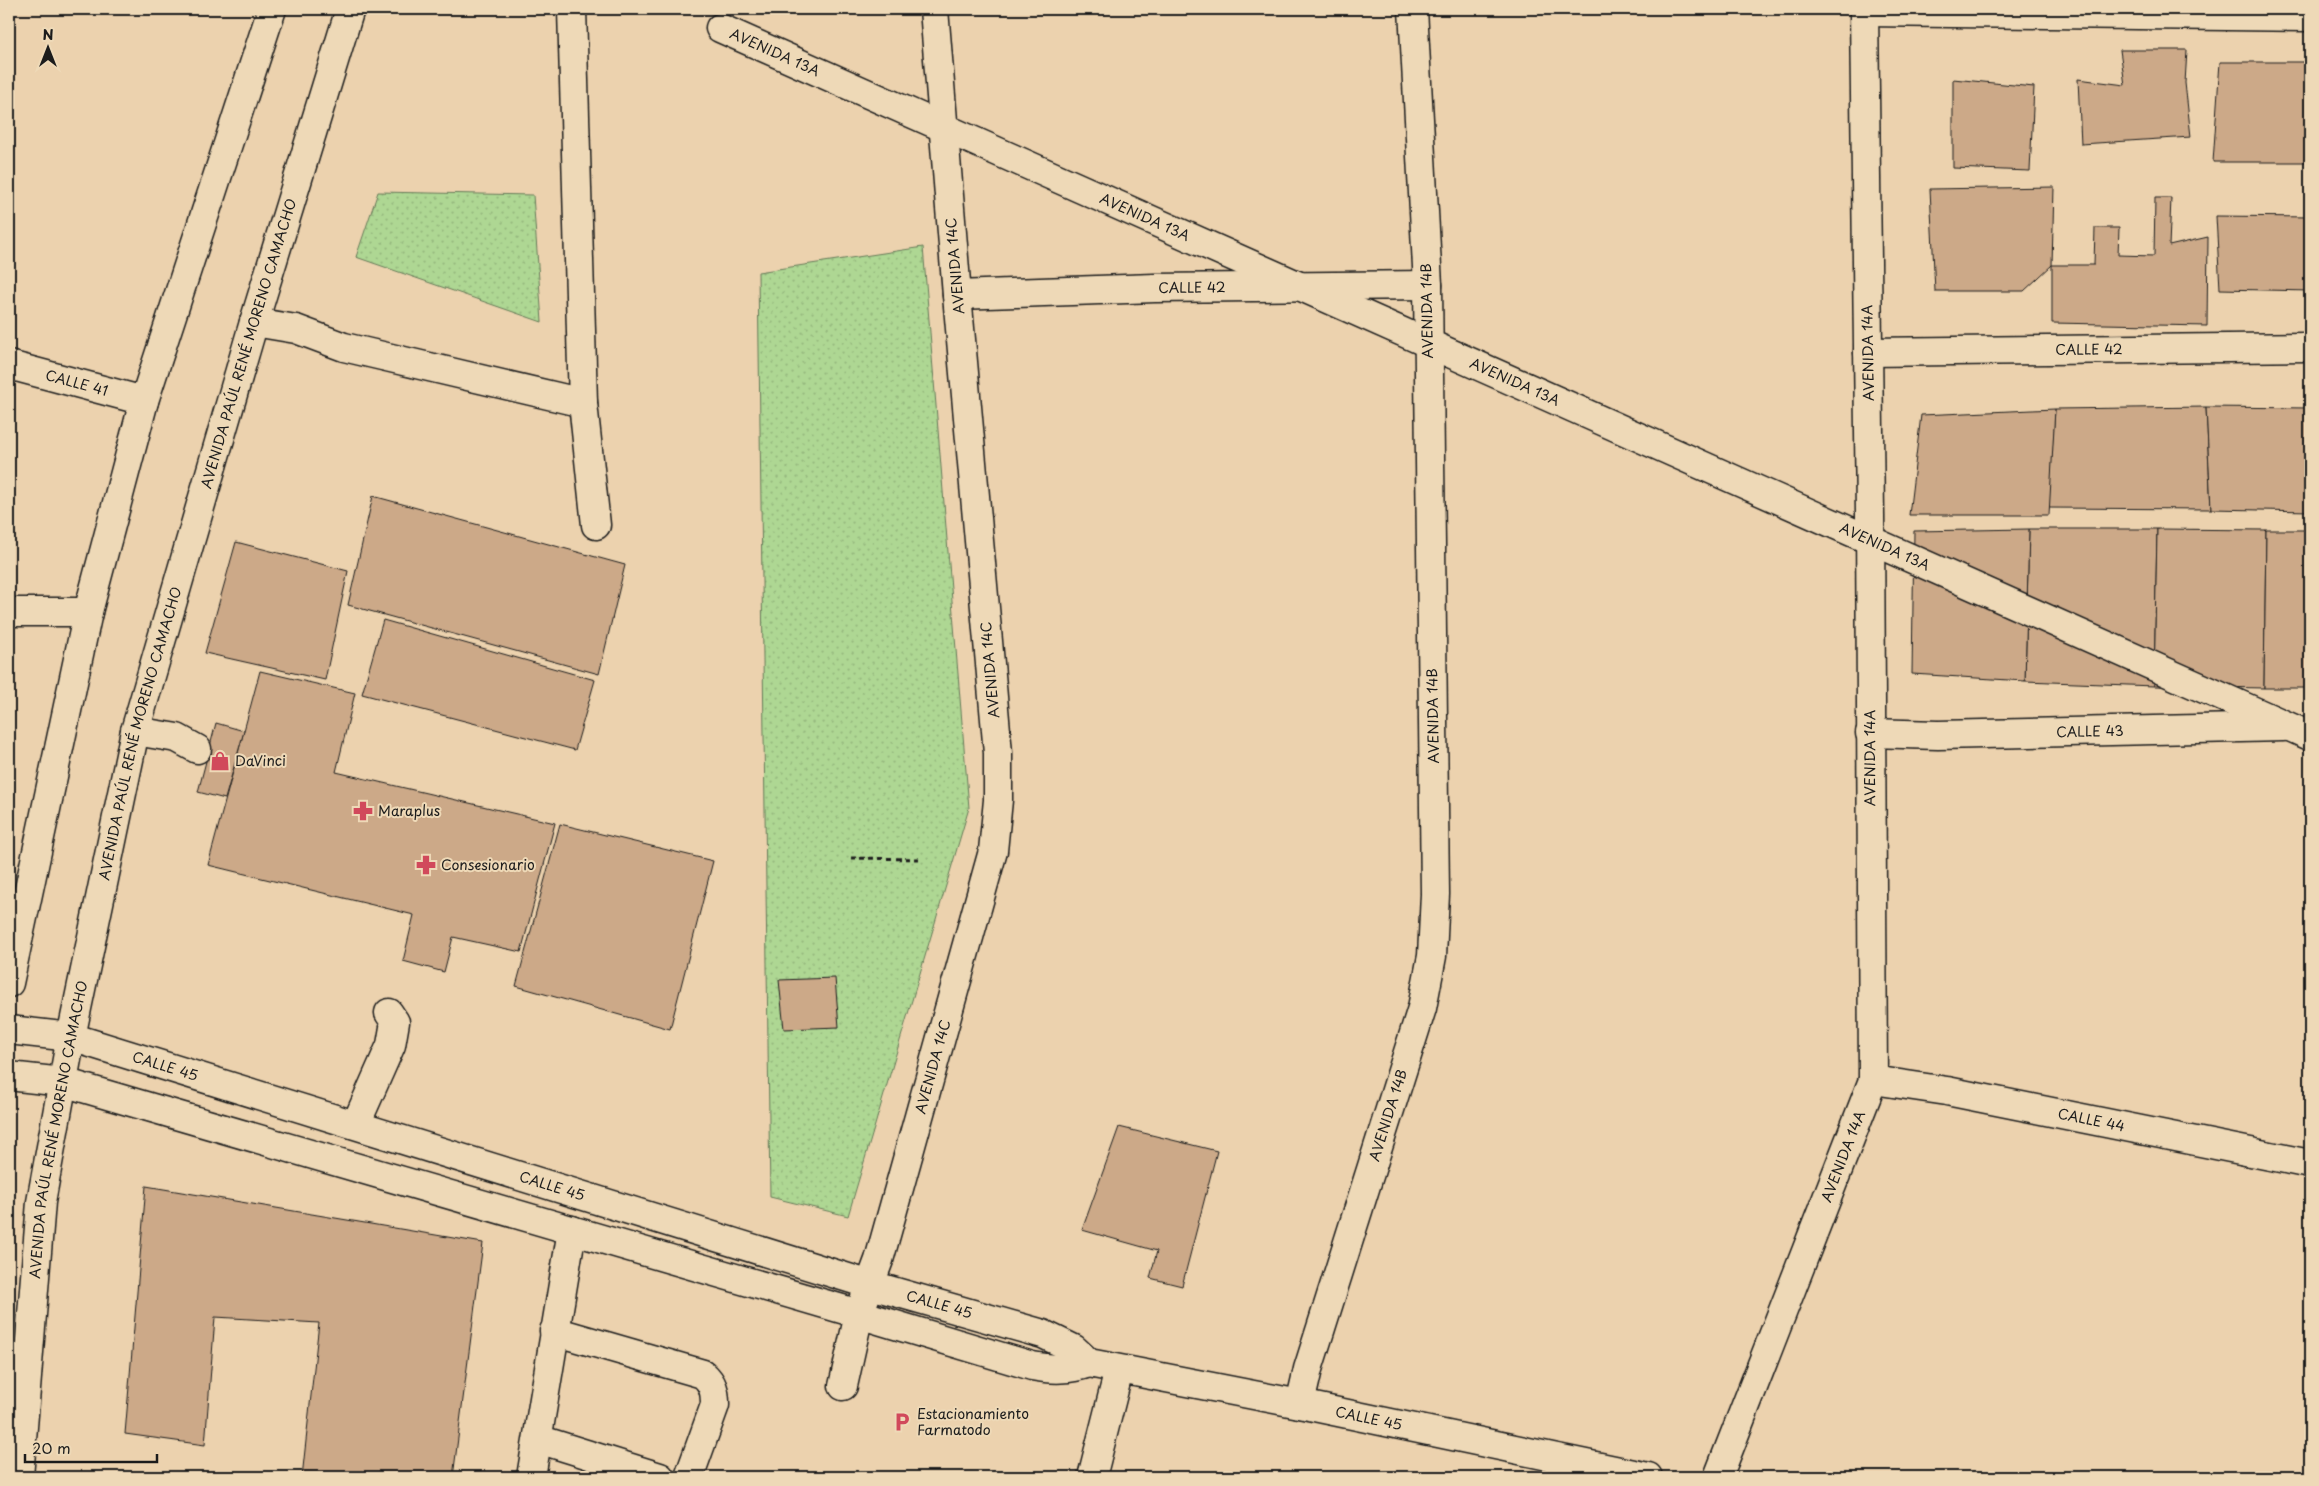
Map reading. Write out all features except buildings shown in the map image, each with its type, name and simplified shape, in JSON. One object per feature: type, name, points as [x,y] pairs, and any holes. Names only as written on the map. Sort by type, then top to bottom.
[{"type":"street","points":[[9,983],[88,612],[144,401],[272,9]]},
{"type":"street","name":"AVENIDA PAÚL RENÉ MORENO CAMACHO","points":[[19,1477],[41,1202],[71,1037],[135,731],[254,322],[350,9]]},
{"type":"street","points":[[572,9],[582,403],[596,526]]},
{"type":"street","name":"AVENIDA 14C","points":[[842,1386],[859,1314],[871,1285],[993,851],[998,800],[998,753],[957,295],[934,9]]},
{"type":"street","name":"AVENIDA 14B","points":[[1300,1404],[1308,1369],[1422,1008],[1432,956],[1435,894],[1428,285],[1413,9]]},
{"type":"street","points":[[1864,10],[2310,17]]},
{"type":"street","name":"AVENIDA 14A","points":[[1718,1477],[1872,1080],[1864,10]]},
{"type":"street","name":"AVENIDA 13A","points":[[720,28],[2310,736]]},
{"type":"street","name":"CALLE 42","points":[[957,295],[1155,288],[1428,285]]},
{"type":"street","points":[[254,322],[296,329],[344,346],[582,403]]},
{"type":"street","name":"CALLE 42","points":[[1868,352],[2310,347]]},
{"type":"street","name":"CALLE 41","points":[[9,365],[144,401]]},
{"type":"street","points":[[9,612],[88,612]]},
{"type":"street","name":"CALLE 43","points":[[1870,733],[1938,735],[2310,726]]},
{"type":"street","points":[[135,731],[177,738],[197,749]]},
{"type":"street","points":[[356,1124],[391,1046],[396,1022],[389,1013]]},
{"type":"street","name":"CALLE 45","points":[[9,1030],[71,1037],[871,1285],[1043,1334],[1074,1349],[1089,1363],[1300,1404],[1648,1477]]},
{"type":"street","name":"CALLE 45","points":[[9,1076],[63,1082],[1032,1366],[1058,1370],[1072,1369],[1089,1363]]},
{"type":"street","name":"CALLE 44","points":[[1872,1080],[1947,1092],[2310,1164]]},
{"type":"street","points":[[531,1477],[572,1230]]},
{"type":"street","points":[[554,1331],[703,1374],[712,1382],[715,1405],[689,1477]]},
{"type":"street","points":[[1092,1477],[1119,1370]]},
{"type":"street","points":[[538,1439],[660,1477]]},
{"type":"path","points":[[851,858],[919,858]]},
{"type":"green space","points":[[378,192],[533,195],[542,322],[356,257]]},
{"type":"green space","points":[[923,247],[969,808],[848,1216],[770,1197],[758,272]]},
{"type":"place","name":"DaVinci","points":[[220,761]]},
{"type":"place","name":"Maraplus","points":[[363,811]]},
{"type":"place","name":"Consesionario","points":[[426,865]]},
{"type":"place","name":"Estacionamiento Farmatodo","points":[[902,1422]]}]
